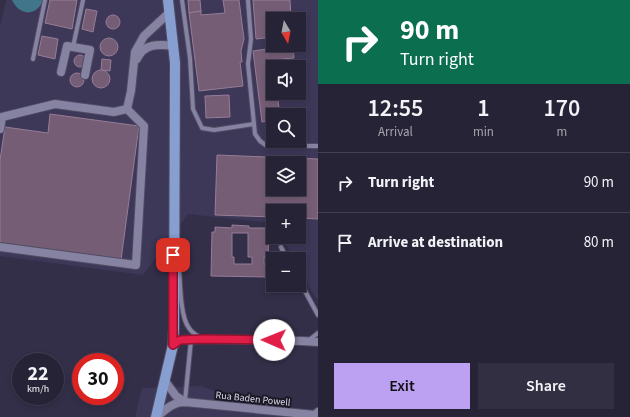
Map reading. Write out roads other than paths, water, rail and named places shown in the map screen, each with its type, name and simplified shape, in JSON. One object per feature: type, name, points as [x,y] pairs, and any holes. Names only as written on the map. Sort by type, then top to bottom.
[{"type":"main road","points":[[156,417],[173,345],[175,109],[174,46],[168,0]]},
{"type":"street","points":[[127,109],[132,91],[135,52],[144,36],[170,12]]},
{"type":"street","points":[[133,71],[140,52],[144,49],[159,44],[174,46]]},
{"type":"street","points":[[60,72],[67,46],[90,50],[85,75]]},
{"type":"street","points":[[0,129],[2,117],[55,104],[114,112],[127,109]]},
{"type":"street","points":[[0,247],[136,265],[144,126],[127,109]]},
{"type":"street","points":[[173,345],[180,340],[203,339],[318,342]]},
{"type":"street","points":[[165,381],[176,396],[185,402]]},
{"type":"street","name":"Rua Baden Powell","points":[[156,417],[177,402],[316,415]]},
{"type":"lane","points":[[33,59],[46,0]]},
{"type":"lane","points":[[73,47],[83,0]]},
{"type":"lane","points":[[182,0],[190,58],[193,109],[202,128],[214,130],[254,124]]},
{"type":"lane","points":[[248,0],[251,39],[248,64],[255,134],[260,141],[267,146],[318,146]]},
{"type":"lane","points":[[174,228],[177,244],[183,314],[188,327],[194,334],[203,339]]},
{"type":"lane","points":[[281,247],[284,252]]},
{"type":"lane","points":[[306,292],[318,315]]},
{"type":"lane","points":[[308,341],[318,333]]},
{"type":"lane","points":[[185,402],[191,340]]},
{"type":"water","points":[[12,0],[43,0],[40,6],[32,12],[23,12]]}]
